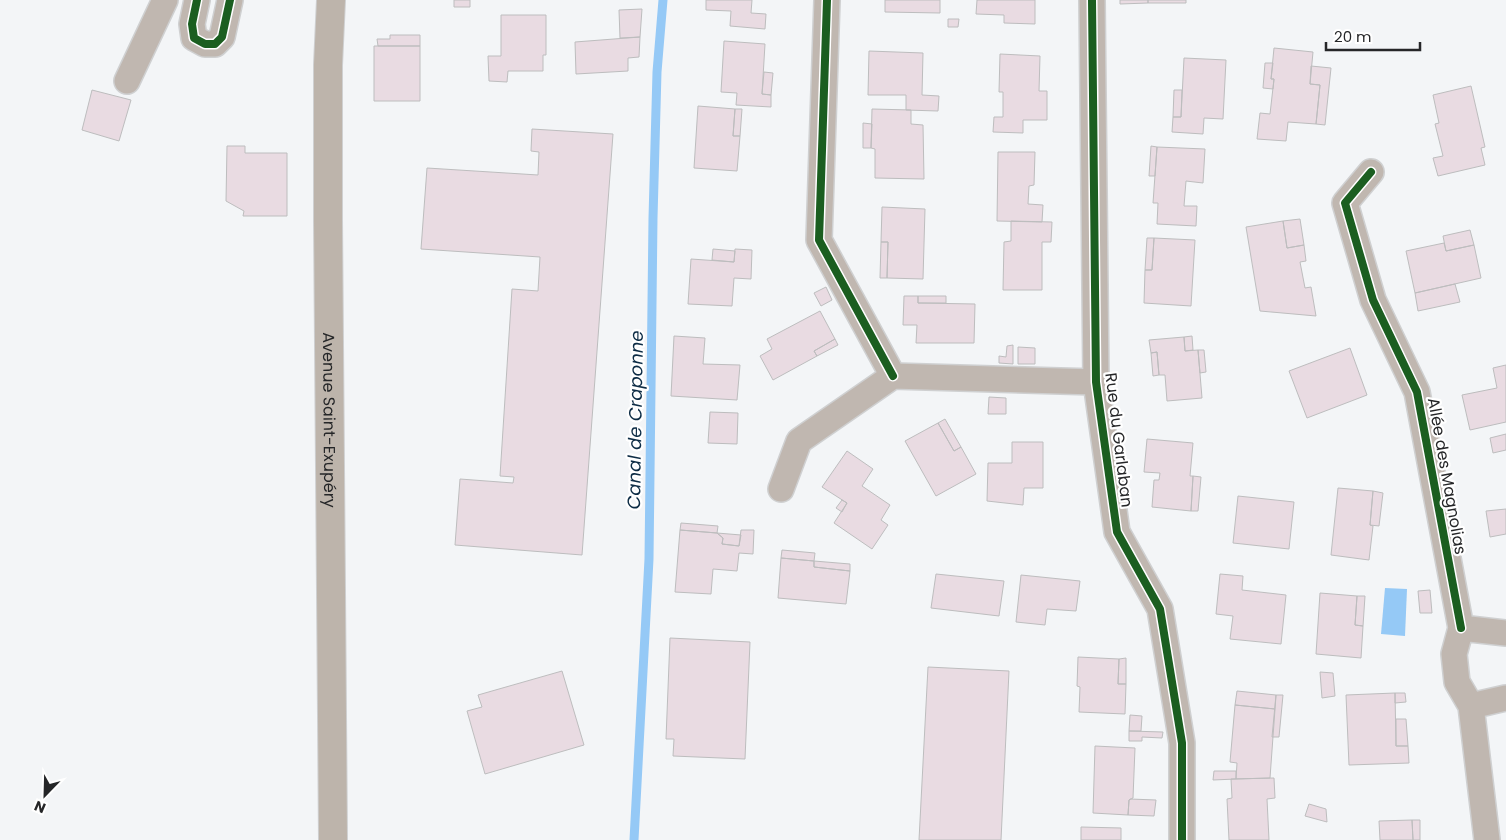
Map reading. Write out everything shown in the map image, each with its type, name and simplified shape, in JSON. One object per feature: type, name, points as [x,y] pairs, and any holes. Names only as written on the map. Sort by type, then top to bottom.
[{"type":"main road","name":"Avenue Saint-Exupéry","points":[[331,0],[328,220],[333,840]]},
{"type":"street","points":[[126,81],[165,0]]},
{"type":"street","points":[[198,0],[192,24],[194,38],[205,44],[215,44],[222,37],[230,0]]},
{"type":"street","points":[[827,0],[819,240],[893,376]]},
{"type":"street","name":"Rue du Garlaban","points":[[1092,0],[1096,382],[1117,532],[1160,609],[1182,743],[1182,840]]},
{"type":"street","name":"Allée des Magnolias","points":[[1371,172],[1345,203],[1373,300],[1417,392],[1460,628],[1454,654],[1457,682],[1471,706],[1487,840]]},
{"type":"street","points":[[781,489],[799,441],[893,376],[1096,382]]},
{"type":"street","points":[[1460,628],[1506,633]]},
{"type":"street","points":[[1471,706],[1506,698]]},
{"type":"water","points":[[1385,588],[1407,589],[1405,636],[1381,634]]},
{"type":"building","points":[[454,0],[470,0],[470,7],[454,7]]},
{"type":"building","points":[[706,0],[752,0],[751,13],[766,14],[765,29],[730,26],[731,11],[706,10]]},
{"type":"building","points":[[885,0],[940,0],[940,13],[885,12]]},
{"type":"building","points":[[977,0],[1035,0],[1035,24],[1004,23],[1004,15],[976,14]]},
{"type":"building","points":[[1120,0],[1148,0],[1148,3],[1120,4]]},
{"type":"building","points":[[1148,0],[1186,0],[1186,3],[1148,3]]},
{"type":"building","points":[[642,9],[640,37],[620,38],[619,10]]},
{"type":"building","points":[[501,15],[546,15],[546,55],[543,55],[543,71],[508,71],[507,82],[489,81],[488,56],[501,56]]},
{"type":"building","points":[[948,19],[959,19],[958,27],[948,27]]},
{"type":"building","points":[[390,35],[420,35],[420,46],[378,46],[377,39],[390,39]]},
{"type":"building","points":[[640,37],[639,57],[628,58],[628,71],[576,74],[575,42]]},
{"type":"building","points":[[724,41],[765,44],[762,94],[771,95],[771,107],[736,105],[737,93],[721,92]]},
{"type":"building","points":[[374,46],[420,46],[420,101],[374,101]]},
{"type":"building","points":[[1274,48],[1313,52],[1310,84],[1320,85],[1316,124],[1288,122],[1286,141],[1257,139],[1260,113],[1270,114],[1274,79],[1271,79]]},
{"type":"building","points":[[869,51],[923,53],[922,95],[939,96],[938,111],[906,110],[906,95],[868,95]]},
{"type":"building","points":[[1000,54],[1040,56],[1039,91],[1047,91],[1047,120],[1023,120],[1023,133],[993,132],[994,117],[1003,117],[1003,92],[999,92]]},
{"type":"building","points":[[1184,58],[1226,60],[1223,119],[1204,118],[1203,134],[1172,132],[1173,117],[1181,117]]},
{"type":"building","points":[[1265,63],[1273,63],[1271,79],[1274,79],[1273,89],[1263,88]]},
{"type":"building","points":[[1311,66],[1331,68],[1325,125],[1316,124],[1320,85],[1310,84]]},
{"type":"building","points":[[764,72],[773,73],[771,95],[762,94]]},
{"type":"building","points":[[1471,86],[1485,147],[1481,148],[1485,165],[1438,176],[1433,158],[1443,156],[1435,124],[1439,123],[1433,95]]},
{"type":"building","points":[[92,90],[131,100],[119,141],[82,130]]},
{"type":"building","points":[[1174,90],[1182,90],[1181,117],[1173,117]]},
{"type":"building","points":[[698,106],[735,109],[733,136],[740,136],[737,171],[694,168]]},
{"type":"building","points":[[735,109],[742,109],[740,136],[733,136]]},
{"type":"building","points":[[872,109],[911,110],[911,124],[923,125],[924,179],[875,178],[875,149],[871,148]]},
{"type":"building","points":[[863,123],[872,124],[871,148],[863,148]]},
{"type":"building","points":[[532,129],[613,134],[582,555],[455,545],[460,479],[513,483],[514,477],[500,476],[512,289],[538,291],[540,257],[421,249],[427,168],[538,175],[539,152],[531,151]]},
{"type":"building","points":[[227,146],[245,146],[245,153],[287,153],[287,216],[243,216],[244,211],[226,201]]},
{"type":"building","points":[[1151,146],[1157,147],[1155,176],[1149,176]]},
{"type":"building","points":[[1157,147],[1205,149],[1203,183],[1186,181],[1184,206],[1197,206],[1196,226],[1157,224],[1158,203],[1153,203]]},
{"type":"building","points":[[998,152],[1035,152],[1034,185],[1029,186],[1028,204],[1043,205],[1042,222],[997,221]]},
{"type":"building","points":[[882,207],[925,209],[923,279],[887,278],[888,242],[881,242]]},
{"type":"building","points":[[1300,219],[1304,245],[1287,248],[1283,221]]},
{"type":"building","points":[[1011,221],[1052,222],[1051,242],[1042,242],[1042,290],[1003,290],[1004,242],[1011,241]]},
{"type":"building","points":[[1283,221],[1287,248],[1304,245],[1306,261],[1300,262],[1305,288],[1311,287],[1316,316],[1260,311],[1246,227]]},
{"type":"building","points":[[1470,230],[1474,245],[1446,251],[1443,236]]},
{"type":"building","points":[[1147,238],[1154,238],[1152,270],[1145,270]]},
{"type":"building","points":[[1154,238],[1195,240],[1191,306],[1144,303],[1145,270],[1152,270]]},
{"type":"building","points":[[881,242],[888,242],[887,278],[880,278]]},
{"type":"building","points":[[1444,243],[1446,251],[1474,245],[1481,278],[1415,293],[1406,251]]},
{"type":"building","points":[[713,249],[735,251],[734,262],[712,260]]},
{"type":"building","points":[[735,249],[752,250],[751,279],[734,278],[732,306],[688,304],[691,259],[734,262]]},
{"type":"building","points":[[1455,284],[1460,302],[1418,311],[1415,293]]},
{"type":"building","points":[[826,287],[832,300],[821,306],[814,293]]},
{"type":"building","points":[[904,296],[918,296],[918,303],[975,304],[974,343],[916,343],[917,325],[903,325]]},
{"type":"building","points":[[918,296],[946,296],[946,303],[918,303]]},
{"type":"building","points":[[820,311],[835,339],[814,351],[817,356],[773,380],[760,356],[772,349],[767,339]]},
{"type":"building","points":[[674,336],[705,338],[703,364],[740,365],[737,400],[671,396]]},
{"type":"building","points":[[1192,336],[1193,350],[1185,351],[1184,337]]},
{"type":"building","points":[[1184,337],[1185,351],[1198,350],[1202,398],[1167,401],[1165,375],[1159,375],[1157,352],[1151,353],[1149,340]]},
{"type":"building","points":[[835,339],[838,345],[817,356],[814,351]]},
{"type":"building","points":[[1013,345],[1013,364],[999,363],[999,356],[1006,357],[1007,346]]},
{"type":"building","points":[[1018,347],[1035,348],[1035,364],[1018,364]]},
{"type":"building","points":[[1350,348],[1367,395],[1307,418],[1289,371]]},
{"type":"building","points":[[1198,350],[1204,350],[1206,372],[1200,373]]},
{"type":"building","points":[[1157,352],[1159,375],[1153,376],[1151,353]]},
{"type":"building","points":[[1506,365],[1506,422],[1470,430],[1462,395],[1497,388],[1493,368]]},
{"type":"building","points":[[989,397],[1006,398],[1006,414],[988,414]]},
{"type":"building","points":[[710,412],[738,413],[737,444],[708,443]]},
{"type":"building","points":[[945,419],[961,447],[954,451],[938,423]]},
{"type":"building","points":[[938,423],[954,451],[961,447],[976,474],[936,496],[905,441]]},
{"type":"building","points":[[1506,434],[1506,450],[1493,453],[1490,438]]},
{"type":"building","points":[[1147,439],[1193,443],[1190,476],[1193,476],[1191,511],[1152,507],[1154,480],[1159,480],[1160,473],[1144,472]]},
{"type":"building","points":[[1012,442],[1043,442],[1043,488],[1024,488],[1023,505],[987,501],[988,463],[1012,463]]},
{"type":"building","points":[[847,451],[873,469],[862,486],[890,505],[881,520],[888,525],[872,549],[834,523],[847,503],[822,487]]},
{"type":"building","points":[[1193,476],[1201,477],[1198,511],[1191,511]]},
{"type":"building","points":[[1338,488],[1373,491],[1370,525],[1373,526],[1369,560],[1331,555]]},
{"type":"building","points":[[1373,491],[1383,493],[1379,526],[1370,525]]},
{"type":"building","points":[[1238,496],[1294,502],[1289,549],[1233,543]]},
{"type":"building","points":[[842,500],[847,503],[842,512],[836,508]]},
{"type":"building","points":[[1506,509],[1506,534],[1490,537],[1486,511]]},
{"type":"building","points":[[681,523],[718,526],[717,533],[680,530]]},
{"type":"building","points":[[680,530],[717,533],[723,538],[722,544],[739,546],[741,530],[754,530],[753,554],[739,553],[737,571],[713,569],[711,594],[675,592]]},
{"type":"building","points":[[717,533],[741,535],[739,546],[722,544],[723,538]]},
{"type":"building","points":[[782,550],[815,553],[814,561],[781,558]]},
{"type":"building","points":[[781,558],[814,561],[814,567],[850,571],[846,604],[778,598]]},
{"type":"building","points":[[814,561],[850,564],[850,571],[814,567]]},
{"type":"building","points":[[936,574],[1004,581],[999,616],[931,608]]},
{"type":"building","points":[[1220,574],[1243,576],[1242,590],[1286,595],[1281,644],[1230,639],[1233,616],[1216,614]]},
{"type":"building","points":[[1021,575],[1080,581],[1076,611],[1047,609],[1045,625],[1016,622]]},
{"type":"building","points":[[1430,590],[1432,613],[1420,613],[1418,591]]},
{"type":"building","points":[[1320,593],[1357,596],[1355,625],[1363,626],[1361,658],[1316,654]]},
{"type":"building","points":[[1357,596],[1365,596],[1363,626],[1355,625]]},
{"type":"building","points":[[670,638],[750,642],[745,759],[673,756],[674,739],[666,739]]},
{"type":"building","points":[[1078,657],[1119,659],[1118,684],[1126,684],[1125,714],[1079,712],[1080,687],[1077,686]]},
{"type":"building","points":[[1126,658],[1126,684],[1118,684],[1119,659]]},
{"type":"building","points":[[928,667],[1009,671],[1001,840],[919,840]]},
{"type":"building","points":[[562,671],[584,745],[485,774],[467,711],[482,707],[478,695]]},
{"type":"building","points":[[1320,672],[1333,673],[1335,696],[1322,698]]},
{"type":"building","points":[[1237,691],[1276,695],[1275,709],[1235,705]]},
{"type":"building","points":[[1395,693],[1405,693],[1406,702],[1395,703]]},
{"type":"building","points":[[1395,693],[1396,746],[1408,746],[1409,763],[1349,765],[1346,695]]},
{"type":"building","points":[[1276,695],[1283,695],[1279,737],[1272,737]]},
{"type":"building","points":[[1235,705],[1275,709],[1270,778],[1236,779],[1237,763],[1230,762]]},
{"type":"building","points":[[1130,715],[1142,716],[1141,731],[1129,731]]},
{"type":"building","points":[[1396,719],[1406,719],[1408,746],[1396,746]]},
{"type":"building","points":[[1129,731],[1163,732],[1162,738],[1142,737],[1142,741],[1129,741]]},
{"type":"building","points":[[1095,746],[1135,748],[1133,798],[1129,800],[1128,815],[1093,813]]},
{"type":"building","points":[[1214,771],[1236,771],[1236,779],[1213,780]]},
{"type":"building","points":[[1274,778],[1275,798],[1267,799],[1269,840],[1229,840],[1227,799],[1232,798],[1231,779]]},
{"type":"building","points":[[1130,799],[1156,800],[1154,816],[1128,815]]},
{"type":"building","points":[[1309,804],[1326,809],[1327,822],[1305,816]]},
{"type":"building","points":[[1412,820],[1420,820],[1420,840],[1413,840]]},
{"type":"building","points":[[1412,820],[1413,840],[1380,840],[1379,821]]},
{"type":"building","points":[[1081,827],[1121,828],[1121,840],[1081,840]]},
{"type":"waterway","name":"Canal de Craponne","points":[[634,840],[649,559],[653,218],[657,72],[663,0]]},
{"type":"cycle path","points":[[197,0],[192,24],[194,38],[205,44],[215,44],[222,37],[230,0]]},
{"type":"cycle path","points":[[827,0],[819,240],[893,376]]},
{"type":"cycle path","points":[[1092,0],[1096,382],[1117,532],[1160,609],[1182,743],[1182,840]]},
{"type":"cycle path","points":[[1371,172],[1345,203],[1373,300],[1417,392],[1461,628]]}]
